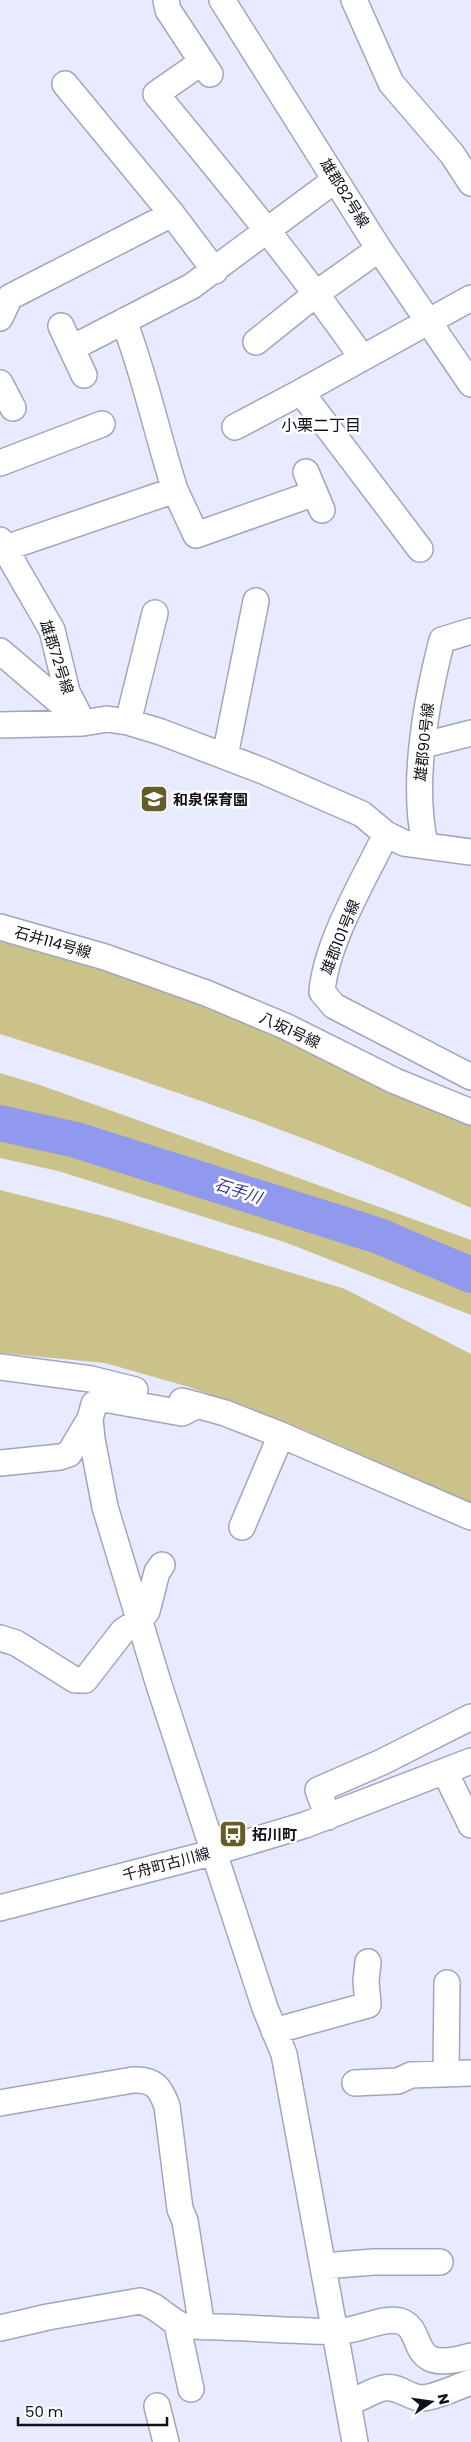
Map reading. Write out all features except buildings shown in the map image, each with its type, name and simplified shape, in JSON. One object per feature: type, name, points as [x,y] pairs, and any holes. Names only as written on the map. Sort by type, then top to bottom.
[{"type":"street","points":[[166,0],[168,10],[206,68],[156,94],[317,293],[361,356]]},
{"type":"street","name":"雄郡82号線","points":[[222,0],[290,109],[326,161],[335,180],[379,249],[430,321],[471,384]]},
{"type":"street","points":[[354,0],[391,83],[452,154],[471,183]]},
{"type":"street","points":[[65,84],[172,214],[215,271]]},
{"type":"street","points":[[84,375],[67,337],[124,322],[192,286],[215,271],[335,180]]},
{"type":"street","points":[[0,318],[10,297],[172,214]]},
{"type":"street","points":[[256,342],[317,293],[379,249]]},
{"type":"street","points":[[235,426],[471,298]]},
{"type":"street","points":[[124,322],[136,354],[155,427],[175,490],[196,535],[315,492]]},
{"type":"street","points":[[0,383],[13,408]]},
{"type":"street","points":[[300,392],[420,549]]},
{"type":"street","points":[[0,463],[102,424]]},
{"type":"street","points":[[2,544],[175,490]]},
{"type":"street","name":"雄郡72号線","points":[[2,544],[52,630],[67,692],[83,723]]},
{"type":"street","points":[[225,756],[256,601]]},
{"type":"street","points":[[128,722],[155,613]]},
{"type":"street","name":"雄郡90号線","points":[[425,844],[418,798],[430,689],[442,640],[471,631]]},
{"type":"street","points":[[0,651],[83,723]]},
{"type":"street","points":[[0,725],[83,723],[107,719],[128,722],[225,756],[362,814],[386,834],[404,842],[471,852]]},
{"type":"street","points":[[424,745],[471,733]]},
{"type":"street","name":"雄郡101号線","points":[[386,834],[345,920],[324,972],[322,992],[334,1006],[471,1077]]},
{"type":"street","name":"石井114号線","points":[[3,927],[105,957]]},
{"type":"street","name":"八坂1号線","points":[[105,957],[224,1000],[287,1027],[395,1081],[471,1112]]},
{"type":"street","points":[[0,1367],[91,1379],[198,1405],[281,1435],[471,1516]]},
{"type":"street","points":[[0,1463],[60,1458],[69,1454],[90,1418],[94,1404],[104,1399],[182,1413],[198,1405]]},
{"type":"street","points":[[90,1418],[105,1507],[159,1685],[265,2008],[284,2054],[355,2442]]},
{"type":"street","points":[[242,1527],[281,1435]]},
{"type":"street","points":[[0,1638],[16,1643],[71,1678],[80,1681],[90,1677],[124,1631],[140,1620],[147,1612],[157,1572],[162,1565]]},
{"type":"street","points":[[328,1817],[318,1790],[382,1762],[471,1717]]},
{"type":"street","name":"千舟町古川線","points":[[0,1908],[215,1852],[328,1817],[471,1761]]},
{"type":"street","points":[[445,1772],[471,1825]]},
{"type":"street","points":[[274,2031],[368,2004],[366,1981],[368,1962]]},
{"type":"street","points":[[446,2074],[447,1983]]},
{"type":"street","points":[[355,2083],[398,2081],[411,2075],[471,2073]]},
{"type":"street","points":[[0,2103],[133,2080],[152,2081],[161,2090],[167,2106],[180,2209],[185,2221],[202,2327]]},
{"type":"street","points":[[323,2266],[374,2262],[440,2262]]},
{"type":"street","points":[[0,2328],[48,2317],[140,2301],[152,2303],[170,2321],[183,2326],[335,2331],[399,2321],[408,2325],[421,2351],[431,2360],[443,2362],[471,2356]]},
{"type":"street","points":[[177,2324],[191,2389]]},
{"type":"street","points":[[348,2402],[362,2399],[374,2391],[385,2388],[397,2388],[409,2395],[422,2398],[471,2382]]},
{"type":"street","points":[[157,2406],[166,2442]]},
{"type":"shaded area","points":[[0,940],[84,962],[243,1019],[471,1121],[471,1208],[355,1159],[238,1114],[0,1034]]},
{"type":"shaded area","points":[[0,1073],[40,1085],[471,1240],[471,1315],[287,1243],[58,1171],[0,1158]]},
{"type":"shaded area","points":[[0,1190],[111,1218],[345,1289],[471,1354],[471,1506],[399,1471],[293,1425],[189,1387],[105,1363],[0,1353]]},
{"type":"waterway","name":"石手川","points":[[0,1123],[76,1140],[379,1236],[471,1275]]},
{"type":"place","name":"和泉保育園","points":[[154,799]]},
{"type":"place","name":"拓川町","points":[[233,1834]]},
{"type":"district","name":"小栗二丁目","points":[[321,425]]}]
